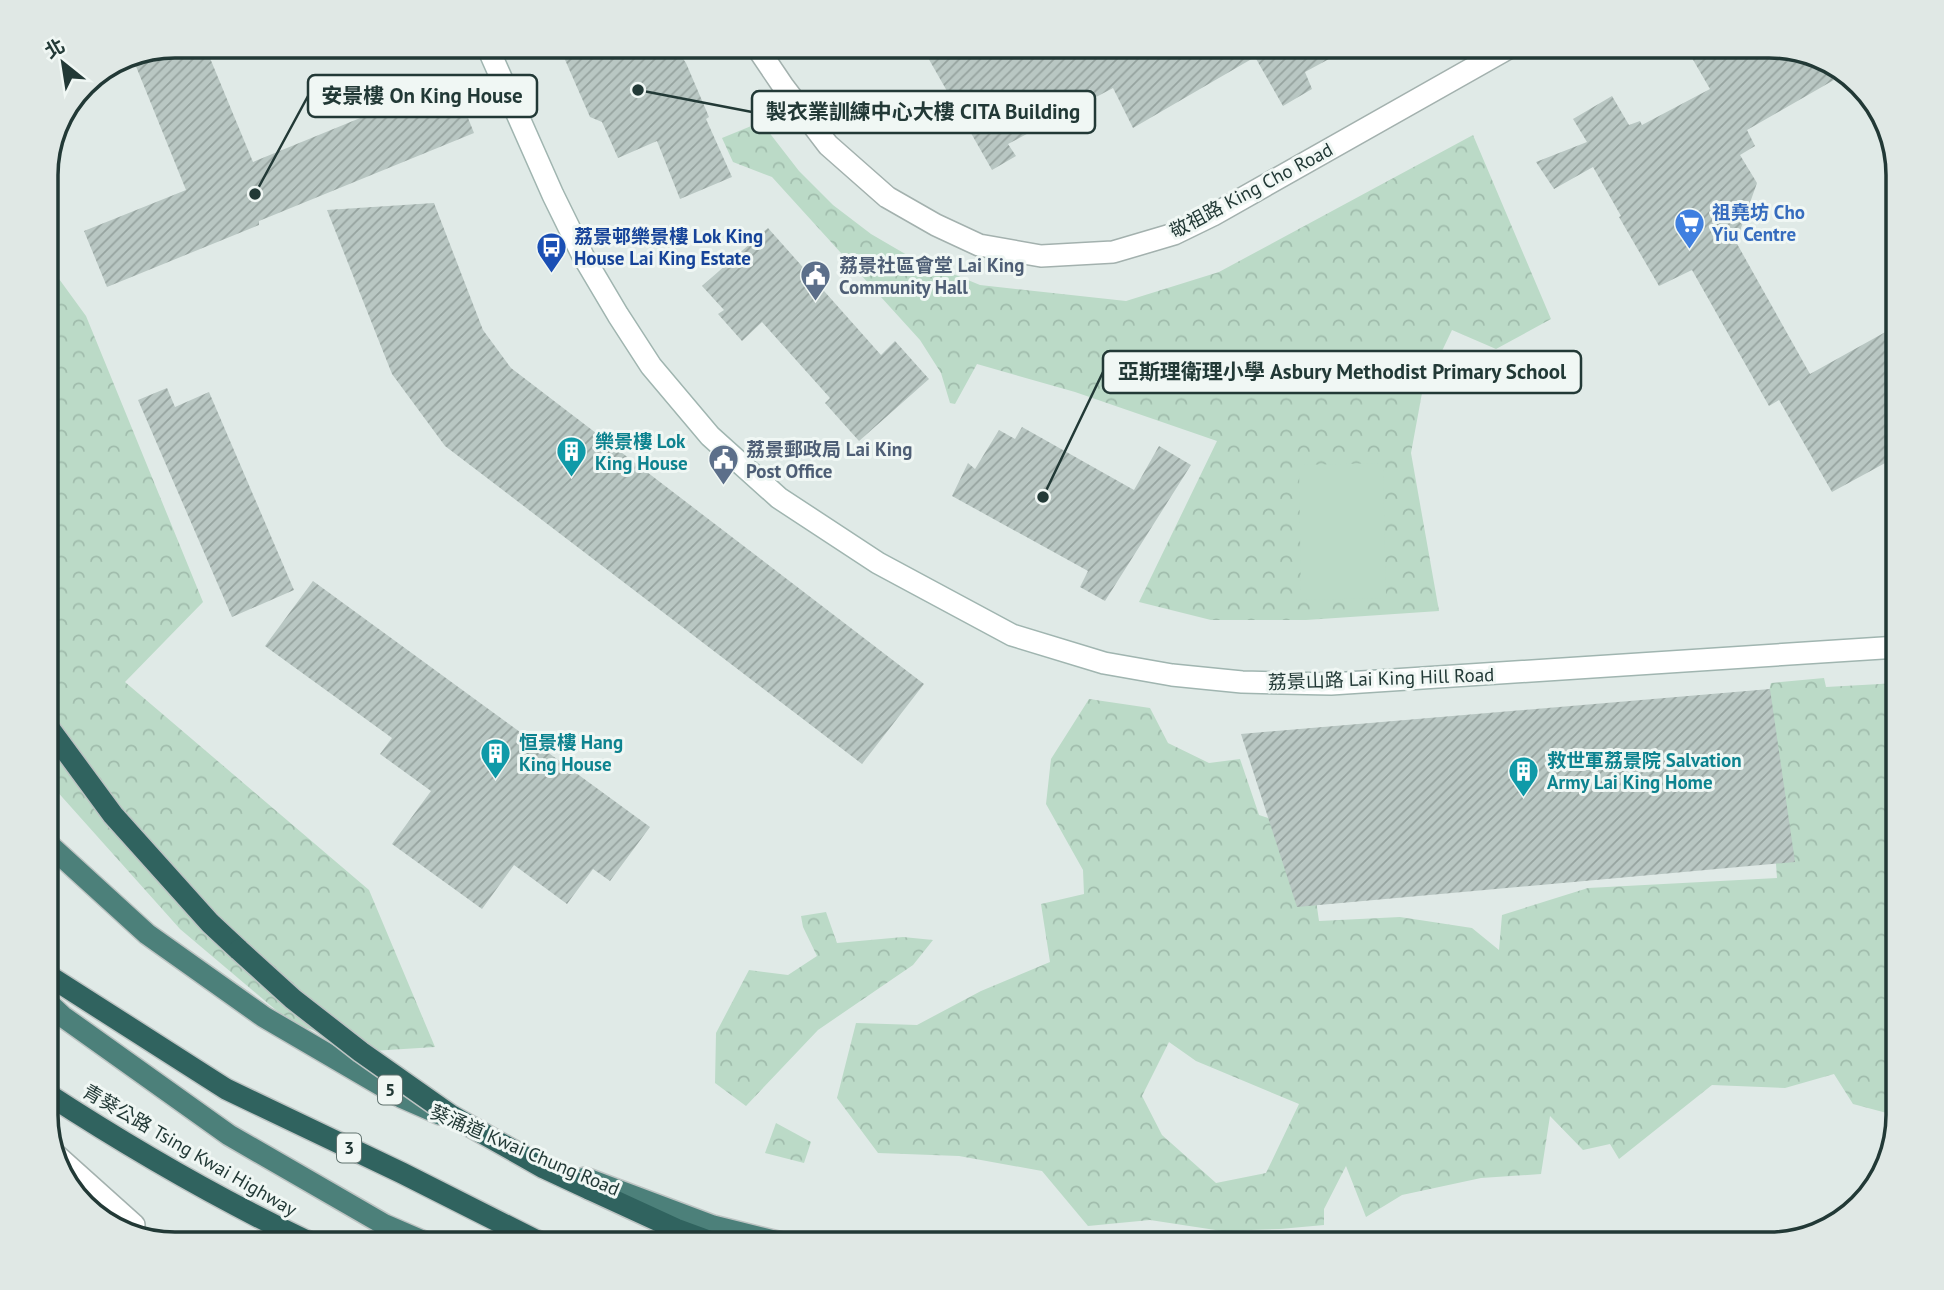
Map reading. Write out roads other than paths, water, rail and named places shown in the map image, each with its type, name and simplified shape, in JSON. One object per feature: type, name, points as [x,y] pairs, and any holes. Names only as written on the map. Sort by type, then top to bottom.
[{"type":"highway","points":[[58,740],[113,815],[210,923],[322,1022],[452,1116],[544,1168],[684,1232]]},
{"type":"highway","name":"葵涌道 Kwai Chung Road","points":[[58,853],[147,934],[264,1017],[401,1097],[564,1170],[713,1226],[737,1232]]},
{"type":"highway","name":"3","points":[[58,982],[226,1089],[519,1232]]},
{"type":"highway","points":[[58,1012],[229,1135],[401,1232]]},
{"type":"highway","name":"青葵公路 Tsing Kwai Highway","points":[[58,1100],[166,1167],[287,1232]]},
{"type":"main road","name":"荔景山路 Lai King Hill Road","points":[[492,58],[583,256],[651,366],[710,436],[779,498],[878,563],[1012,635],[1104,663],[1172,675],[1290,684],[1331,684],[1886,648]]},
{"type":"main road","name":"敬祖路 King Cho Road","points":[[764,58],[828,145],[887,197],[936,225],[979,244],[1041,256],[1113,252],[1174,234],[1213,215],[1491,58]]},
{"type":"main road","points":[[72,1171],[131,1223]]},
{"type":"main road","points":[[104,1207],[125,1221]]},
{"type":"place","name":"製衣業訓練中心大樓 CITA Building","points":[[638,90]]},
{"type":"place","name":"安景樓 On King House","points":[[255,194]]},
{"type":"place","name":"祖堯坊 Cho Yiu Centre","points":[[1689,250]]},
{"type":"place","name":"荔景邨樂景樓 Lok King House Lai King Estate","points":[[551,274]]},
{"type":"place","name":"荔景社區會堂 Lai King Community Hall","points":[[816,303]]},
{"type":"place","name":"樂景樓 Lok King House","points":[[572,479]]},
{"type":"place","name":"荔景郵政局 Lai King Post Office","points":[[723,487]]},
{"type":"place","name":"亞斯理衛理小學 Asbury Methodist Primary School","points":[[1043,497]]},
{"type":"place","name":"恒景樓 Hang King House","points":[[496,780]]},
{"type":"place","name":"救世軍荔景院 Salvation Army Lai King Home","points":[[1524,798]]}]
